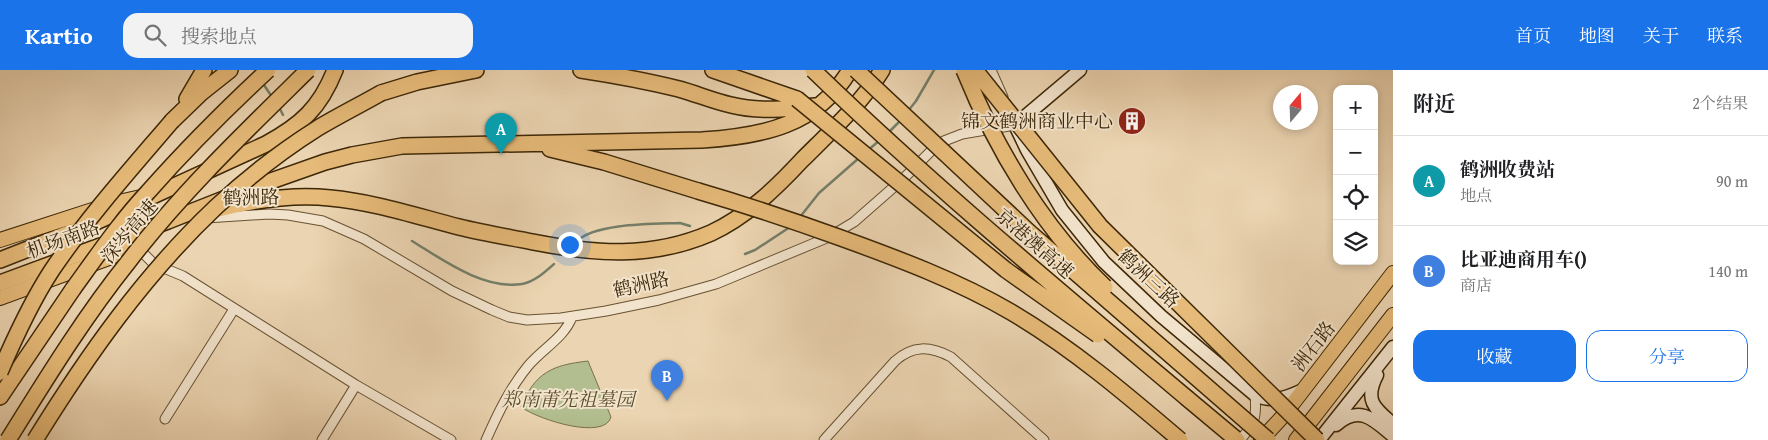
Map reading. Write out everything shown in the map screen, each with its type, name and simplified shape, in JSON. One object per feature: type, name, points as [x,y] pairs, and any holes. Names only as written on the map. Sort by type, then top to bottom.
[{"type":"highway","points":[[0,372],[16,336],[56,264],[77,234],[172,121],[204,70]]},
{"type":"highway","points":[[172,121],[230,70]]},
{"type":"highway","name":"深岑高速","points":[[0,397],[73,288],[146,193],[220,115],[268,70]]},
{"type":"highway","name":"深岑高速","points":[[8,440],[96,305],[129,260],[208,170],[308,70]]},
{"type":"highway","name":"机场南路","points":[[0,260],[47,242],[266,144],[288,132],[316,106],[335,70]]},
{"type":"highway","points":[[34,440],[105,334],[148,278],[179,243],[217,206],[268,164],[318,128],[380,93],[426,70]]},
{"type":"highway","points":[[380,93],[448,74],[476,70]]},
{"type":"highway","points":[[581,70],[630,77],[681,89],[730,105],[750,108],[788,109],[820,105]]},
{"type":"highway","points":[[713,70],[796,99],[1006,270],[1188,399]]},
{"type":"highway","name":"京港澳高速","points":[[813,70],[1021,259],[1238,440]]},
{"type":"highway","points":[[168,221],[262,184],[325,162],[402,146],[737,138],[795,122],[833,94],[850,70]]},
{"type":"highway","name":"京港澳高速","points":[[856,70],[1029,232],[1268,440]]},
{"type":"highway","points":[[168,221],[262,200],[329,198],[378,206],[462,227],[568,249],[618,253],[668,248],[712,232],[762,198],[795,168],[847,114],[882,70]]},
{"type":"highway","points":[[964,70],[1000,147],[1021,182],[1069,248],[1120,301],[1260,421],[1279,440]]},
{"type":"highway","points":[[975,70],[1100,226],[1319,440]]},
{"type":"highway","points":[[519,144],[562,151],[604,162],[791,220],[881,252],[978,294],[1012,313],[1093,367],[1180,440]]},
{"type":"highway","name":"机场南路","points":[[0,283],[168,221]]},
{"type":"main road","points":[[0,240],[114,203],[154,194]]},
{"type":"main road","points":[[0,298],[109,258],[135,245],[168,221]]},
{"type":"main road","name":"洲石路","points":[[1261,440],[1284,415],[1393,273]]},
{"type":"main road","points":[[1296,440],[1393,315]]},
{"type":"street","points":[[991,70],[1015,125],[1080,70]]},
{"type":"street","name":"鹤洲路","points":[[168,221],[269,214],[323,221],[364,239],[452,291],[509,316],[527,320],[572,317],[659,300],[716,284],[829,237],[854,222],[944,141],[962,134],[1015,125]]},
{"type":"street","name":"鹤洲三路","points":[[1015,125],[1027,150],[1062,210],[1104,262],[1161,316],[1255,395]]},
{"type":"street","points":[[135,245],[154,264],[182,276],[356,385],[451,440]]},
{"type":"street","points":[[165,419],[234,309]]},
{"type":"street","points":[[486,440],[503,402],[517,380],[546,348],[563,333],[572,317]]},
{"type":"street","points":[[824,440],[895,361],[906,352],[915,349],[943,353],[950,357],[1044,440]]},
{"type":"street","points":[[1319,440],[1390,352]]},
{"type":"street","points":[[1390,352],[1374,380],[1370,398],[1374,406],[1393,424]]},
{"type":"street","points":[[322,440],[356,385]]},
{"type":"street","points":[[1238,440],[1254,422],[1256,411],[1255,395],[1269,399],[1286,398],[1303,390]]},
{"type":"street","points":[[1319,440],[1341,420],[1354,414],[1369,417],[1393,436]]},
{"type":"street","points":[[1251,440],[1284,415]]},
{"type":"green space","name":"郑南莆先祖墓园","points":[[588,361],[611,417],[606,424],[585,428],[571,426],[543,418],[521,407],[532,386],[547,372],[565,365]]},
{"type":"waterway","points":[[908,111],[934,70]]},
{"type":"waterway","points":[[262,82],[272,97]]},
{"type":"waterway","points":[[279,107],[283,115]]},
{"type":"waterway","points":[[888,133],[902,119]]},
{"type":"waterway","points":[[867,151],[880,140]]},
{"type":"waterway","points":[[800,217],[819,193],[859,158]]},
{"type":"waterway","points":[[577,241],[597,231],[641,224],[680,223],[690,226]]},
{"type":"waterway","points":[[745,254],[755,250],[790,227]]},
{"type":"waterway","points":[[412,241],[464,272],[479,278],[508,285],[531,281],[554,264]]},
{"type":"place","name":"锦文鹤洲商业中心","points":[[1132,121]]},
{"type":"place","name":"鹤洲收费站","points":[[501,154]]},
{"type":"place","name":"比亚迪商用车()","points":[[667,401]]}]
